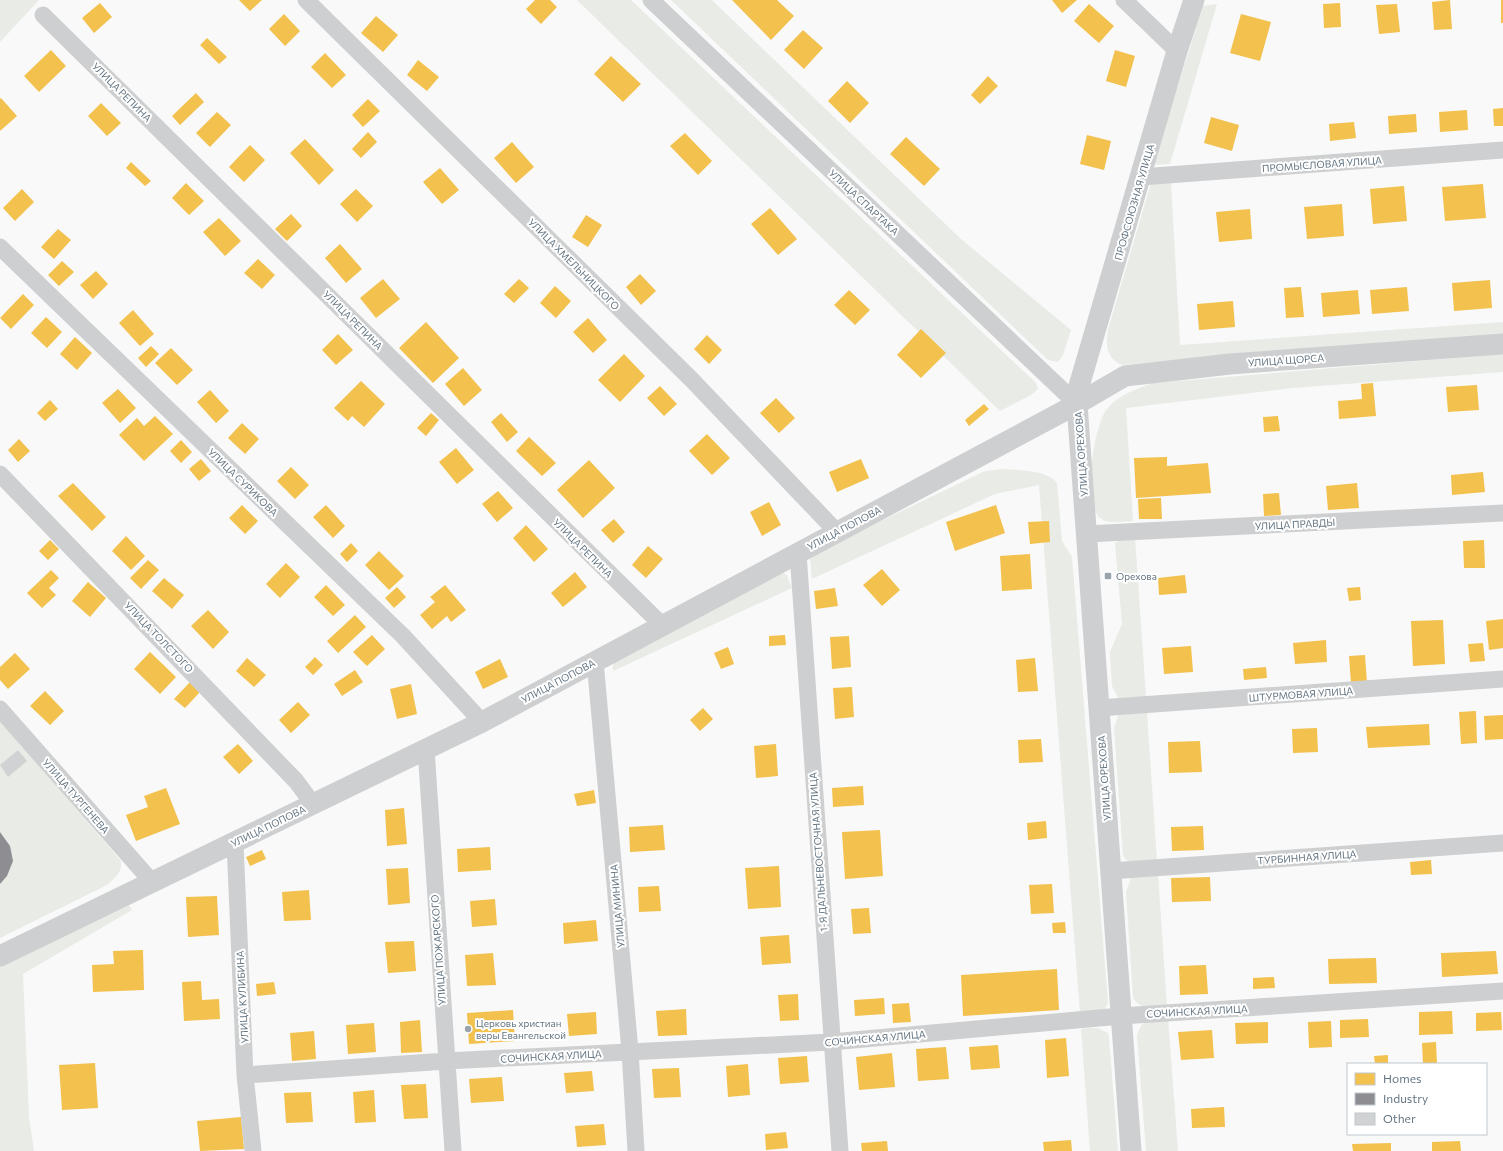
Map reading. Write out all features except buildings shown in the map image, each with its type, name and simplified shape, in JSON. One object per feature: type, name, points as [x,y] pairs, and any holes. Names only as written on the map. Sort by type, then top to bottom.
[{"type":"street","name":"УЛИЦА ХМЕЛЬНИЦКОГО","points":[[306,0],[692,380],[837,532]]},
{"type":"street","name":"УЛИЦА СПАРТАКА","points":[[651,0],[1077,404]]},
{"type":"street","points":[[1124,0],[1177,51]]},
{"type":"street","name":"ПРОФСОЮЗНАЯ УЛИЦА","points":[[1077,404],[1079,386],[1177,51],[1194,0]]},
{"type":"street","name":"УЛИЦА РЕПИНА","points":[[43,15],[662,626]]},
{"type":"street","name":"ПРОМЫСЛОВАЯ УЛИЦА","points":[[1141,177],[1503,150]]},
{"type":"street","name":"УЛИЦА СУРИКОВА","points":[[0,247],[403,636],[482,722]]},
{"type":"street","name":"УЛИЦА ЩОРСА","points":[[1077,404],[1125,376],[1230,364],[1503,344]]},
{"type":"street","name":"УЛИЦА ПОПОВА","points":[[0,956],[482,722],[1077,404]]},
{"type":"street","name":"УЛИЦА ОРЕХОВА","points":[[1077,404],[1131,1151]]},
{"type":"street","name":"УЛИЦА ТОЛСТОГО","points":[[0,474],[296,781],[313,804]]},
{"type":"street","name":"УЛИЦА ПРАВДЫ","points":[[1086,534],[1503,513]]},
{"type":"street","name":"1-Я ДАЛЬНЕВОСТОЧНАЯ УЛИЦА","points":[[798,553],[831,1042],[840,1151]]},
{"type":"street","name":"УЛИЦА МИНИНА","points":[[595,662],[630,1051],[636,1151]]},
{"type":"street","name":"ШТУРМОВАЯ УЛИЦА","points":[[1099,708],[1503,679]]},
{"type":"street","name":"УЛИЦА ТУРГЕНЕВА","points":[[0,709],[153,883]]},
{"type":"street","name":"УЛИЦА ПОЖАРСКОГО","points":[[426,749],[453,1151]]},
{"type":"street","name":"УЛИЦА КУЛИБИНА","points":[[234,843],[245,1075],[253,1151]]},
{"type":"street","name":"ТУРБИННАЯ УЛИЦА","points":[[1110,871],[1503,843]]},
{"type":"street","name":"СОЧИНСКАЯ УЛИЦА","points":[[245,1075],[446,1061],[831,1042],[1121,1016],[1503,991]]},
{"type":"shaded area","points":[[0,0],[39,0],[0,42]]},
{"type":"shaded area","points":[[577,0],[631,0],[1036,383],[1038,389],[1031,395],[1000,411]]},
{"type":"shaded area","points":[[671,0],[712,0],[961,239],[1071,330],[1063,355],[1058,362],[1048,360]]},
{"type":"shaded area","points":[[1217,4],[1170,164],[1153,165],[1203,6]]},
{"type":"shaded area","points":[[1171,182],[1180,345],[1503,322],[1503,334],[1122,365],[1116,362],[1109,354],[1107,338],[1109,326],[1151,183]]},
{"type":"shaded area","points":[[1503,354],[1503,372],[1293,388],[1126,408],[1133,521],[1116,522],[1103,520],[1095,510],[1092,498],[1092,466],[1097,434],[1101,421],[1109,406],[1120,397],[1139,388],[1153,383]]},
{"type":"shaded area","points":[[1004,469],[1040,473],[1052,478],[1057,483],[1062,541],[1072,557],[1108,1003],[1105,1009],[1080,1013],[1039,485],[995,494],[812,579],[810,559],[816,552],[985,471]]},
{"type":"shaded area","points":[[1135,538],[1146,697],[1118,698],[1112,686],[1110,652],[1122,624],[1115,543],[1119,540]]},
{"type":"shaded area","points":[[782,573],[786,574],[792,588],[613,671],[613,663]]},
{"type":"shaded area","points":[[1147,712],[1157,861],[1131,864],[1123,856],[1114,728],[1118,716],[1122,714]]},
{"type":"shaded area","points":[[0,720],[121,861],[121,865],[118,874],[107,885],[0,938],[0,884],[9,871],[12,858],[5,839],[0,832]]},
{"type":"shaded area","points":[[1158,874],[1167,1007],[1148,1008],[1140,1005],[1133,998],[1126,892],[1131,878]]},
{"type":"shaded area","points":[[129,905],[132,910],[23,974],[29,1117],[34,1151],[0,1151],[0,965]]},
{"type":"shaded area","points":[[1168,1018],[1178,1151],[1146,1151],[1137,1036],[1139,1030],[1145,1022]]},
{"type":"shaded area","points":[[1098,1028],[1108,1033],[1118,1151],[1090,1151],[1081,1029]]},
{"type":"place","name":"Орехова","points":[[1108,576]]},
{"type":"place","name":"Церковь христиан веры Евангельской","points":[[468,1029]]}]
